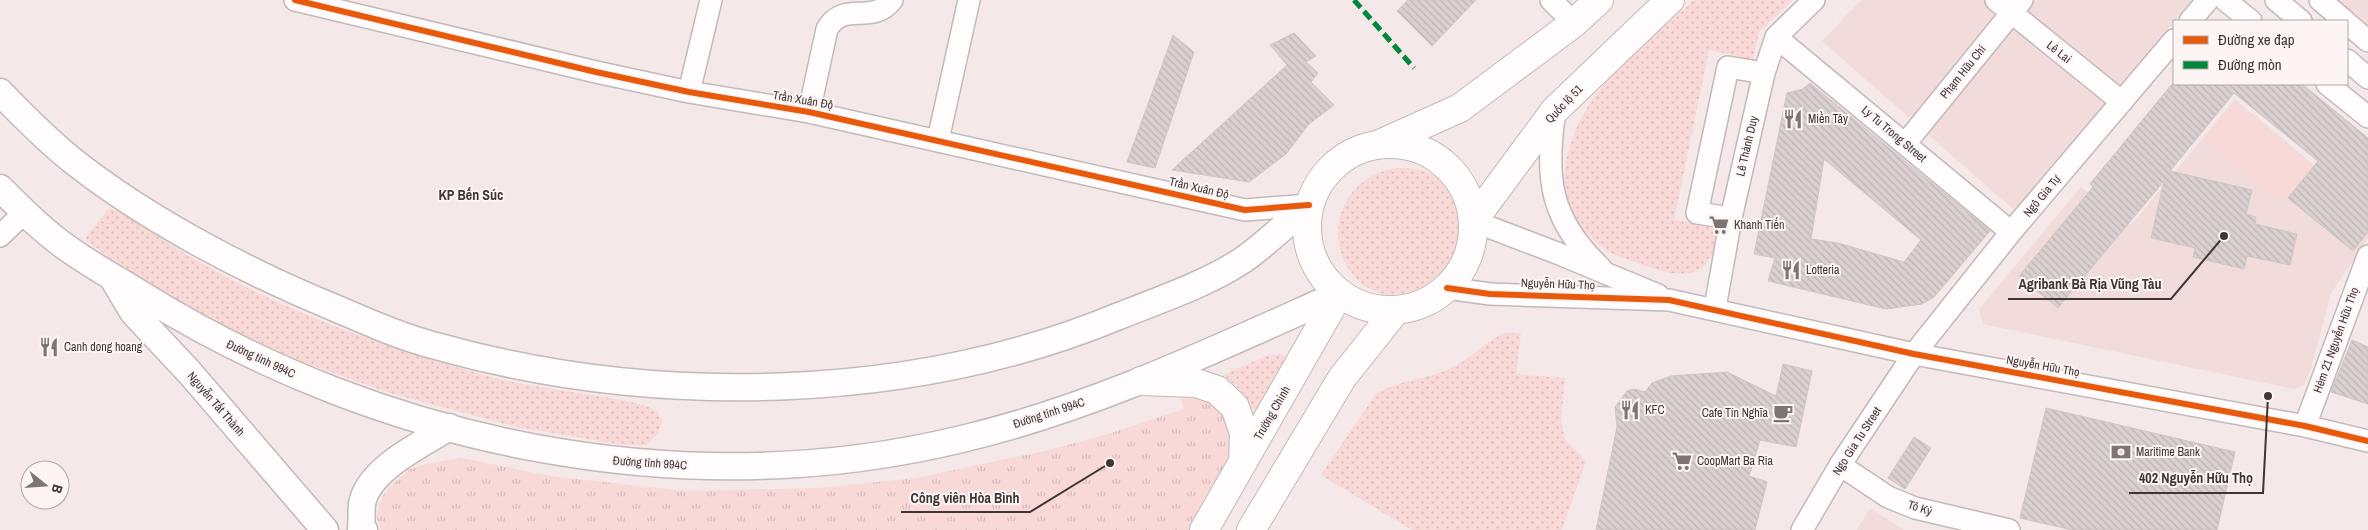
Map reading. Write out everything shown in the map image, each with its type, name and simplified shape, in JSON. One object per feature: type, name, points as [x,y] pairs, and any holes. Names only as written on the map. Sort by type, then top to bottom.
[{"type":"highway","points":[[1381,143],[1414,146],[1443,162],[1464,189],[1473,221],[1472,240],[1467,257],[1458,274],[1447,288],[1432,299],[1396,310],[1376,309],[1356,304],[1338,294],[1325,280],[1314,263],[1308,244],[1306,224],[1309,205],[1316,186],[1328,170],[1338,161],[1361,148],[1381,143],[1460,108],[1574,23],[1599,0]]},
{"type":"highway","name":"Quốc lộ 51","points":[[1473,221],[1555,110],[1670,0]]},
{"type":"highway","name":"Trường Chinh","points":[[1204,530],[1338,294]]},
{"type":"highway","points":[[1251,530],[1342,378],[1396,310]]},
{"type":"highway","points":[[1141,381],[1196,383],[1217,390],[1235,407],[1244,434],[1244,462]]},
{"type":"main road","points":[[0,92],[29,122],[73,160],[113,190],[204,246],[296,292],[386,329],[435,346],[579,376],[642,383],[732,388],[803,384],[882,377],[1001,356],[1071,336],[1188,288],[1242,260],[1309,205]]},
{"type":"main road","name":"Đường tỉnh 994C","points":[[0,188],[69,249],[181,319],[276,368],[398,414],[535,448],[583,456],[672,465],[756,466],[885,455],[961,440],[1068,408],[1141,381],[1338,294]]},
{"type":"main road","name":"Nguyễn Tất Thành","points":[[111,276],[133,312],[174,355],[325,530]]},
{"type":"main road","points":[[361,529],[362,504],[370,484],[387,467],[449,426]]},
{"type":"street","name":"Trần Xuân Độ","points":[[295,0],[689,92],[809,112],[1245,210],[1309,205]]},
{"type":"street","points":[[689,92],[711,0]]},
{"type":"street","points":[[809,112],[827,29],[833,19],[842,14],[880,12],[892,0]]},
{"type":"street","points":[[938,140],[969,0]]},
{"type":"street","points":[[1551,0],[1574,23]]},
{"type":"street","name":"Lê Thành Duy","points":[[1715,308],[1731,218],[1764,73],[1776,37],[1814,0]]},
{"type":"street","points":[[2191,20],[2208,0]]},
{"type":"street","points":[[2225,0],[2250,20]]},
{"type":"street","points":[[2276,0],[2300,20]]},
{"type":"street","points":[[2320,0],[2344,20]]},
{"type":"street","name":"Lê Lai","points":[[2009,4],[2122,102]]},
{"type":"street","name":"Phạm Hữu Chí","points":[[1906,144],[2009,4]]},
{"type":"street","points":[[2348,24],[2368,40]]},
{"type":"street","name":"Ly Tu Trong Street","points":[[1776,37],[2012,232]]},
{"type":"street","name":"Ngô Gia Tự","points":[[1914,354],[2012,232],[2173,41]]},
{"type":"street","points":[[2348,61],[2368,78]]},
{"type":"street","points":[[1731,218],[1697,213],[1728,67],[1764,73]]},
{"type":"street","points":[[2328,85],[2368,117]]},
{"type":"street","points":[[1555,110],[1549,162],[1554,198],[1571,234],[1582,249],[1608,274]]},
{"type":"street","points":[[0,236],[25,212]]},
{"type":"street","name":"Nguyễn Hữu Thọ","points":[[1473,221],[1669,300]]},
{"type":"street","name":"Hẻm 21 Nguyễn Hữu Thọ","points":[[2306,426],[2368,256]]},
{"type":"street","name":"Nguyễn Hữu Thọ","points":[[1447,288],[1490,294],[1669,300],[1715,308],[1914,354],[2306,426],[2368,441]]},
{"type":"street","name":"Ngo Gia Tu Street","points":[[1802,530],[1840,465],[1914,354]]},
{"type":"street","name":"Tô Ký","points":[[1840,465],[1888,497],[1915,508],[2009,530]]},
{"type":"shaded area","points":[[1861,0],[2192,0],[2175,20],[2173,20],[2173,23],[2015,211],[1822,41]]},
{"type":"shaded area","points":[[2338,0],[2368,0],[2368,25]]},
{"type":"shaded area","points":[[2235,99],[2368,210],[2368,239],[2331,293],[2311,369],[2304,385],[2294,389],[1983,324],[1979,309],[2081,187],[2131,225]]},
{"type":"shaded area","points":[[1870,508],[1904,530],[1857,530]]},
{"type":"green space","points":[[1694,0],[1793,0],[1759,32],[1753,59],[1709,50],[1674,220],[1719,227],[1711,257],[1707,262],[1698,270],[1681,274],[1662,271],[1626,259],[1598,244],[1586,233],[1572,213],[1566,200],[1564,178],[1573,137],[1584,113],[1599,91],[1616,71]]},
{"type":"green space","points":[[2235,104],[2310,167],[2280,202],[2205,139]]},
{"type":"green space","points":[[1403,168],[1416,169],[1428,173],[1449,187],[1463,208],[1467,220],[1467,246],[1463,258],[1449,279],[1428,293],[1416,297],[1403,298],[1390,297],[1378,293],[1357,279],[1343,258],[1339,246],[1338,233],[1339,220],[1343,208],[1357,187],[1378,173],[1390,169]]},
{"type":"green space","points":[[108,209],[117,210],[181,251],[237,282],[307,315],[380,343],[491,377],[644,405],[657,411],[662,420],[659,433],[646,445],[623,445],[517,427],[390,393],[297,360],[230,332],[117,263],[86,240]]},
{"type":"green space","points":[[1504,333],[1521,333],[1516,374],[1565,378],[1561,421],[1565,439],[1586,461],[1562,530],[1412,530],[1321,475],[1376,394],[1385,389],[1431,376],[1456,366]]},
{"type":"green space","points":[[1281,354],[1288,358],[1256,413],[1242,392],[1224,375],[1265,356]]},
{"type":"green space","points":[[1210,396],[1240,425],[1227,469],[1190,530],[381,530],[376,516],[382,497],[410,469],[426,464],[462,458],[550,476],[685,491],[818,488],[916,478],[1049,450],[1108,434],[1184,409],[1180,398]]},
{"type":"building","points":[[1408,0],[1476,0],[1432,46],[1397,11]]},
{"type":"building","points":[[1294,33],[1316,56],[1306,62],[1318,73],[1311,82],[1334,105],[1309,124],[1286,154],[1249,182],[1172,170],[1287,65],[1270,45]]},
{"type":"building","points":[[1173,35],[1194,52],[1155,168],[1127,162]]},
{"type":"building","points":[[1810,83],[1990,231],[1934,297],[1922,304],[1886,309],[1768,281],[1775,258],[1754,254],[1787,93],[1803,89]],"holes":[[[1824,159],[1921,240],[1904,262],[1838,243],[1811,239]]]},
{"type":"building","points":[[2172,84],[2303,85],[2368,138],[2368,232],[2353,251],[2288,198],[2318,161],[2234,93],[2170,171],[2252,190],[2246,214],[2256,217],[2255,224],[2297,234],[2290,265],[2247,256],[2244,269],[2193,257],[2195,248],[2151,238],[2164,181],[2058,308],[2019,276],[2093,187],[2090,184]]},
{"type":"building","points":[[2352,340],[2368,347],[2368,404],[2331,392]]},
{"type":"building","name":"CoopMart Ba Ria","points":[[1783,364],[1812,371],[1796,447],[1760,440],[1749,476],[1767,482],[1755,530],[1596,530],[1617,427],[1615,407],[1627,391],[1634,389],[1645,392],[1652,383],[1671,376],[1727,372],[1776,396]]},
{"type":"building","points":[[2046,408],[2235,452],[2217,530],[2072,530],[2020,518]]},
{"type":"building","points":[[1914,437],[1931,448],[1905,489],[1888,478]]},
{"type":"marked path","points":[[1354,0],[1414,68]]},
{"type":"cycle path","points":[[295,0],[596,72],[689,92],[809,112],[1245,210],[1309,205]]},
{"type":"cycle path","points":[[1447,288],[1490,294],[1669,300],[1914,354],[2305,426],[2368,441]]},
{"type":"place","name":"Miền Tây","points":[[1793,119]]},
{"type":"place","name":"Khanh Tiến","points":[[1719,225]]},
{"type":"place","name":"Agribank Bà Rịa Vũng Tàu","points":[[2224,236]]},
{"type":"place","name":"Lotteria","points":[[1791,270]]},
{"type":"place","name":"Canh dong hoang","points":[[49,347]]},
{"type":"place","name":"402 Nguyễn Hữu Thọ","points":[[2268,396]]},
{"type":"place","name":"KFC","points":[[1630,410]]},
{"type":"place","name":"Cafe Tín Nghĩa","points":[[1783,413]]},
{"type":"place","name":"Maritime Bank","points":[[2121,452]]},
{"type":"place","name":"CoopMart Ba Ria","points":[[1682,461]]},
{"type":"place","name":"Công viên Hòa Bình","points":[[1110,463]]},
{"type":"district","name":"KP Bến Súc","points":[[471,195]]}]
